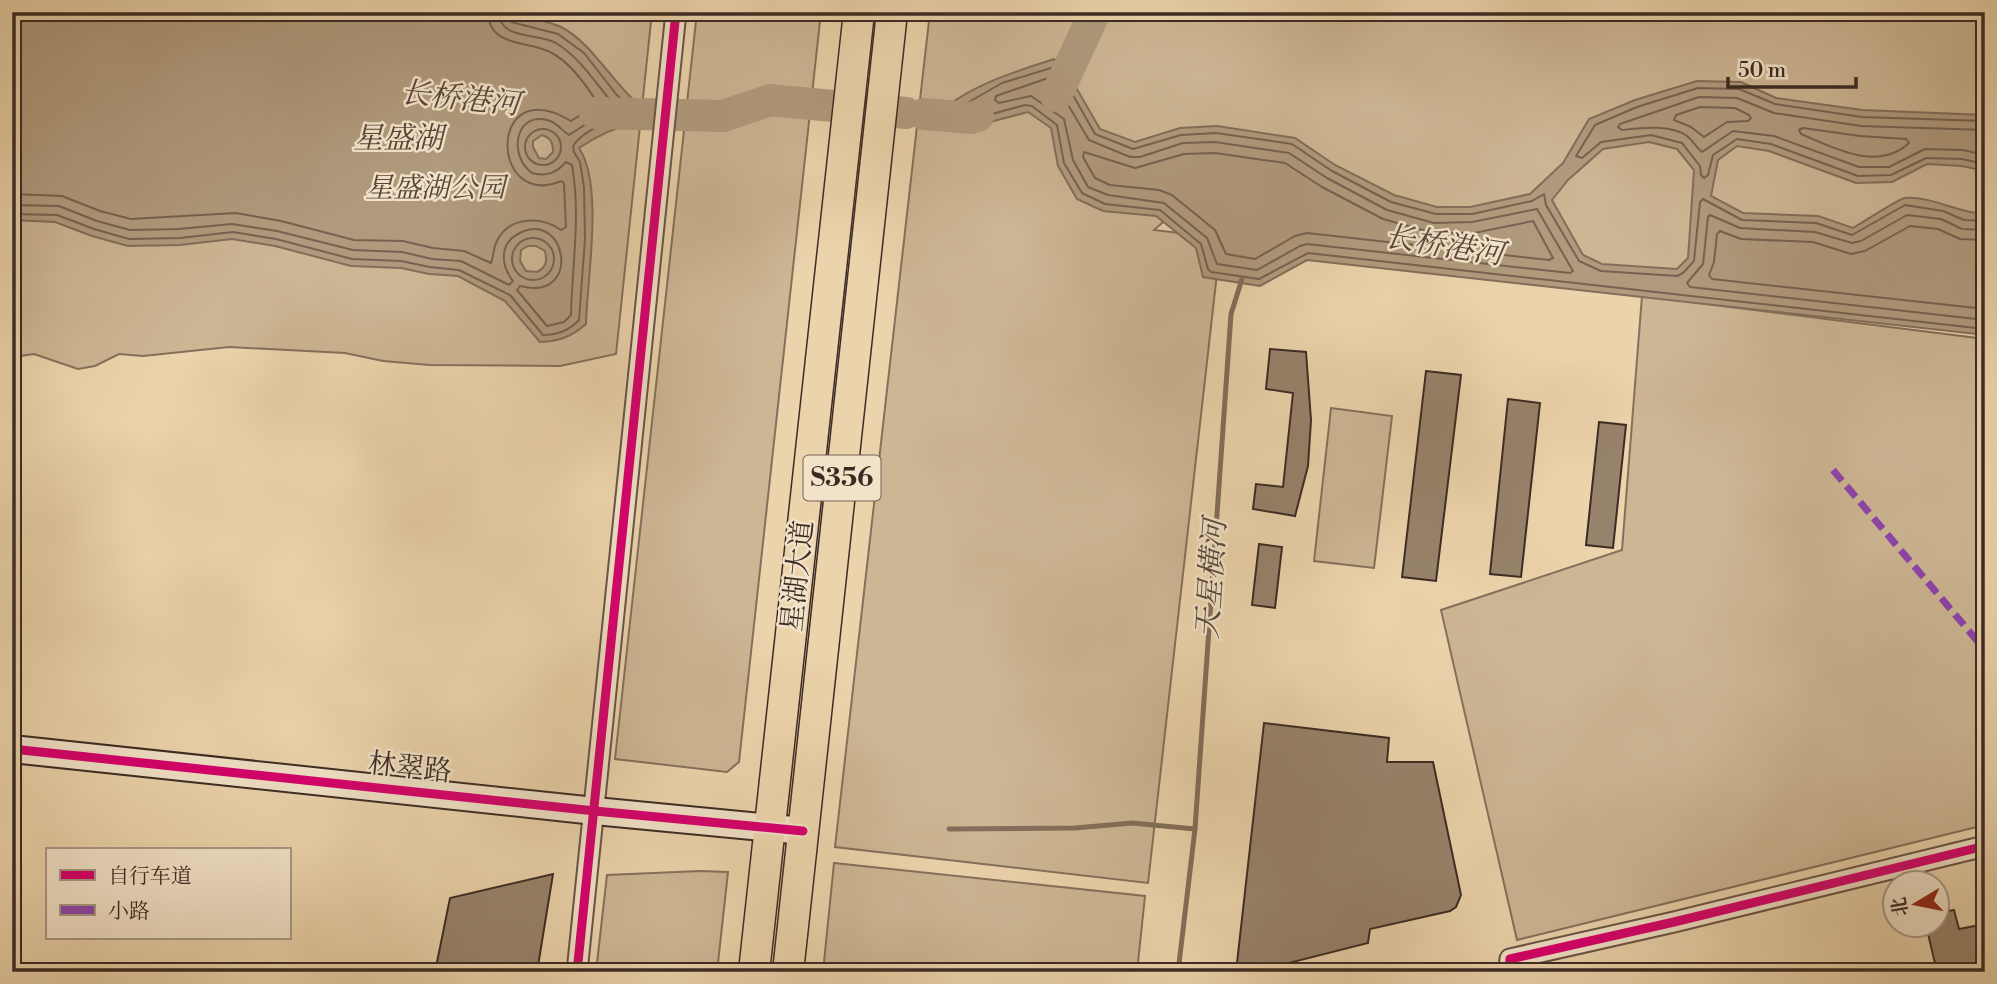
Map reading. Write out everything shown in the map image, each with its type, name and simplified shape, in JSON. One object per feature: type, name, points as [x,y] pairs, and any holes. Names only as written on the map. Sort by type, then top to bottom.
[{"type":"main road","name":"星湖大道","points":[[754,972],[859,12]]},
{"type":"main road","name":"星湖大道","points":[[788,972],[892,12]]},
{"type":"street","points":[[577,972],[676,12]]},
{"type":"street","name":"林翠路","points":[[12,748],[803,831]]},
{"type":"street","points":[[1509,972],[1510,959],[1985,846]]},
{"type":"green space","name":"星盛湖","points":[[12,12],[652,12],[616,354],[560,366],[430,365],[383,361],[345,353],[229,347],[143,356],[119,354],[95,366],[78,369],[34,354],[12,357]]},
{"type":"green space","points":[[697,12],[821,12],[739,762],[727,772],[615,759]]},
{"type":"green space","points":[[930,12],[1985,12],[1985,320],[1647,276],[1210,181],[1154,230],[1221,238],[1148,883],[835,847]]},
{"type":"green space","points":[[1642,296],[1985,339],[1985,643],[1979,645],[1985,676],[1985,825],[1517,940],[1441,610],[1622,550]]},
{"type":"green space","points":[[1331,408],[1392,416],[1374,568],[1314,561]]},
{"type":"green space","points":[[834,863],[1145,896],[1137,972],[823,972]]},
{"type":"green space","points":[[728,872],[717,972],[596,972],[607,875]]},
{"type":"water","name":"星盛湖","points":[[12,12],[502,12],[547,22],[572,34],[592,52],[639,105],[637,123],[607,132],[579,148],[587,165],[592,208],[586,324],[565,338],[554,341],[540,342],[505,301],[458,276],[401,268],[351,266],[275,246],[232,239],[180,245],[128,246],[55,222],[12,220]],"holes":[[[542,135],[549,139],[553,146],[553,152],[546,159],[539,158],[533,147],[533,141]],[[536,246],[545,251],[545,263],[537,272],[526,271],[520,261],[521,250]]]},
{"type":"water","points":[[1054,59],[1074,84],[1100,129],[1135,142],[1180,128],[1217,126],[1295,138],[1335,165],[1394,195],[1437,207],[1470,207],[1530,194],[1563,163],[1589,119],[1635,100],[1697,81],[1741,82],[1776,98],[1862,110],[1985,115],[1985,171],[1962,166],[1927,164],[1892,182],[1856,183],[1769,151],[1737,146],[1718,160],[1711,196],[1743,213],[1818,216],[1853,228],[1905,198],[1985,214],[1985,335],[1307,260],[1260,286],[1203,277],[1196,248],[1156,216],[1103,211],[1077,199],[1058,166],[1051,128],[1028,112],[971,127],[928,122],[941,110],[971,91],[1004,76]],"holes":[[[1649,142],[1677,149],[1694,170],[1688,258],[1677,269],[1602,264],[1583,255],[1552,200],[1568,180],[1603,149]]]},
{"type":"building","points":[[1270,349],[1306,352],[1311,420],[1308,466],[1295,516],[1253,509],[1256,484],[1283,487],[1293,393],[1266,389]]},
{"type":"building","points":[[1426,371],[1461,375],[1436,581],[1402,577]]},
{"type":"building","points":[[1508,399],[1540,403],[1521,577],[1490,574]]},
{"type":"building","points":[[1599,422],[1626,425],[1613,548],[1586,545]]},
{"type":"building","points":[[1259,544],[1282,547],[1275,608],[1252,605]]},
{"type":"building","points":[[1264,723],[1389,738],[1387,762],[1433,762],[1461,895],[1456,907],[1450,911],[1370,929],[1368,943],[1253,972],[1236,972]]},
{"type":"building","points":[[553,874],[537,972],[435,972],[450,898]]},
{"type":"building","points":[[1952,910],[1959,929],[1985,924],[1985,972],[1937,972],[1929,939],[1952,939]]},
{"type":"waterway","name":"天星横河","points":[[1056,96],[1095,12]]},
{"type":"waterway","name":"长桥港河","points":[[595,113],[723,116],[770,100],[906,113]]},
{"type":"waterway","name":"长桥港河","points":[[924,114],[971,118],[978,116]]},
{"type":"waterway","name":"天星横河","points":[[1178,972],[1195,829],[1231,314],[1242,279]]},
{"type":"waterway","points":[[949,829],[1075,828],[1132,823],[1195,829]]},
{"type":"marked path","points":[[1833,470],[1985,650]]},
{"type":"cycle path","points":[[577,972],[676,12]]},
{"type":"cycle path","points":[[12,749],[803,831]]},
{"type":"cycle path","points":[[1509,972],[1510,959],[1985,846]]},
{"type":"park label","name":"星盛湖公园","points":[[435,188]]}]
